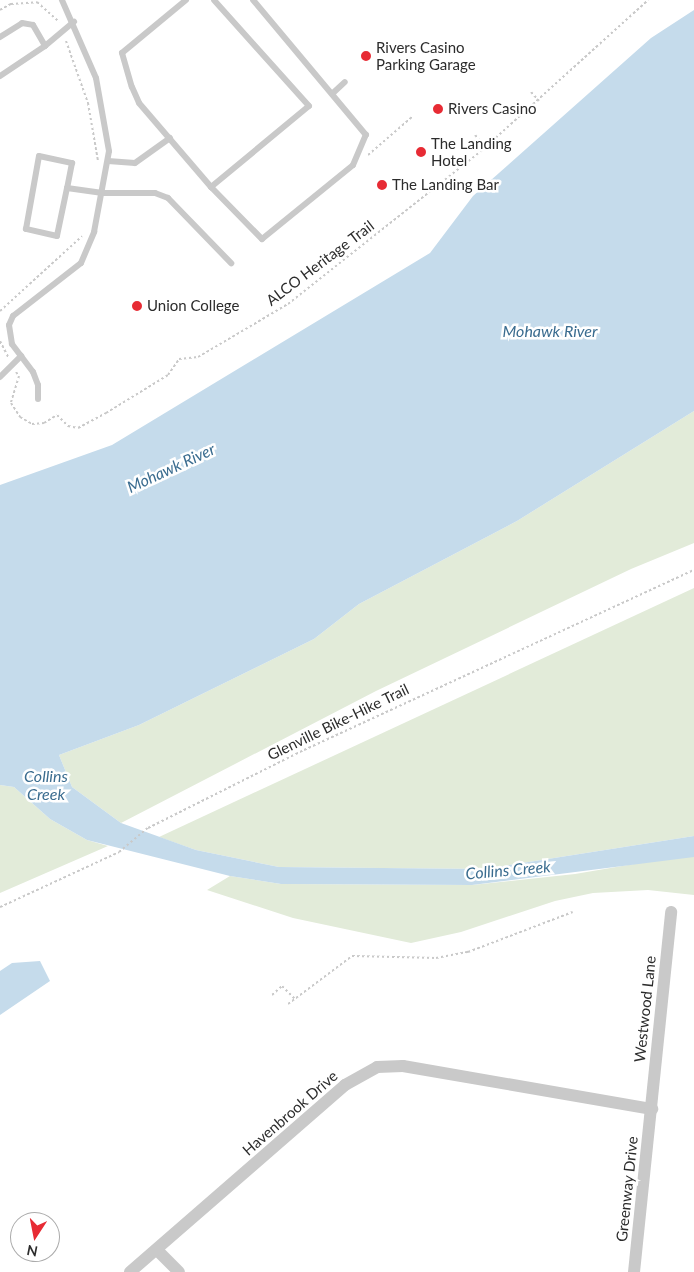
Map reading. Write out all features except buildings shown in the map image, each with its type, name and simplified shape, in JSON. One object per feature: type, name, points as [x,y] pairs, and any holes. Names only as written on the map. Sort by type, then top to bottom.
[{"type":"street","name":"Westwood Lane","points":[[652,1109],[671,912]]},
{"type":"street","name":"Havenbrook Drive","points":[[130,1272],[345,1085],[377,1067],[403,1066],[652,1109]]},
{"type":"street","name":"Greenway Drive","points":[[634,1272],[652,1109]]},
{"type":"street","points":[[157,1250],[179,1272]]},
{"type":"lane","points":[[38,399],[38,386],[32,372],[9,335],[13,316],[81,263],[94,232],[103,193],[109,151],[96,78],[74,22],[62,0]]},
{"type":"lane","points":[[186,0],[122,53],[139,103],[211,187],[262,239],[353,164],[366,135],[253,0]]},
{"type":"lane","points":[[211,187],[309,106],[214,0]]},
{"type":"lane","points":[[0,76],[45,46],[74,22]]},
{"type":"lane","points":[[0,37],[22,23],[33,25],[45,46]]},
{"type":"lane","points":[[333,94],[345,82]]},
{"type":"lane","points":[[108,161],[135,163],[170,138]]},
{"type":"lane","points":[[39,156],[72,162],[67,188],[57,236],[26,229],[39,156]]},
{"type":"lane","points":[[67,188],[103,193],[155,193],[168,198],[231,263]]},
{"type":"lane","points":[[0,377],[21,356]]},
{"type":"path","name":"ALCO Heritage Trail","points":[[0,341],[19,376],[11,403],[20,417],[32,424],[44,423],[57,415],[68,426],[78,428],[168,375],[179,358],[198,357],[288,304],[486,147],[539,101],[648,0]]},
{"type":"path","points":[[0,10],[11,4],[37,2],[50,10],[62,30],[88,103],[97,142],[97,160],[106,173]]},
{"type":"path","points":[[531,92],[539,101]]},
{"type":"path","points":[[361,161],[412,117]]},
{"type":"path","points":[[475,135],[486,147]]},
{"type":"path","points":[[0,312],[70,250],[84,229]]},
{"type":"path","name":"Glenville Bike-Hike Trail","points":[[0,906],[119,852],[148,828],[411,699],[694,570]]},
{"type":"path","points":[[288,1004],[352,956],[436,958],[452,955],[512,938],[573,912]]},
{"type":"path","points":[[272,995],[282,986],[295,999]]},
{"type":"green space","points":[[694,411],[694,543],[631,569],[376,691],[121,823],[72,787],[59,755],[139,725],[314,639],[359,604],[517,521]]},
{"type":"green space","points":[[694,588],[694,836],[485,869],[279,867],[196,850],[159,837]]},
{"type":"green space","points":[[0,785],[14,787],[50,819],[87,840],[108,846],[0,893]]},
{"type":"green space","points":[[681,856],[694,857],[694,895],[648,890],[593,893],[555,901],[461,932],[411,943],[293,918],[207,890],[230,876],[281,884],[472,885],[575,874]]},
{"type":"water","name":"Mohawk River","points":[[694,10],[694,411],[517,521],[359,604],[314,639],[139,725],[59,755],[72,787],[121,823],[196,850],[279,867],[485,869],[694,836],[694,857],[472,885],[281,884],[230,876],[87,840],[50,819],[14,787],[0,785],[0,485],[112,445],[430,253],[473,196],[651,38]]},
{"type":"water","points":[[40,961],[50,981],[0,1015],[0,971],[12,963]]},
{"type":"place","name":"Rivers Casino Parking Garage","points":[[366,56]]},
{"type":"place","name":"Rivers Casino","points":[[438,109]]},
{"type":"place","name":"The Landing Hotel","points":[[421,152]]},
{"type":"place","name":"The Landing Bar","points":[[382,185]]},
{"type":"place","name":"Union College","points":[[137,306]]},
{"type":"water label","name":"Collins Creek","points":[[46,785]]},
{"type":"water label","name":"Collins Creek","points":[[508,870]]}]
